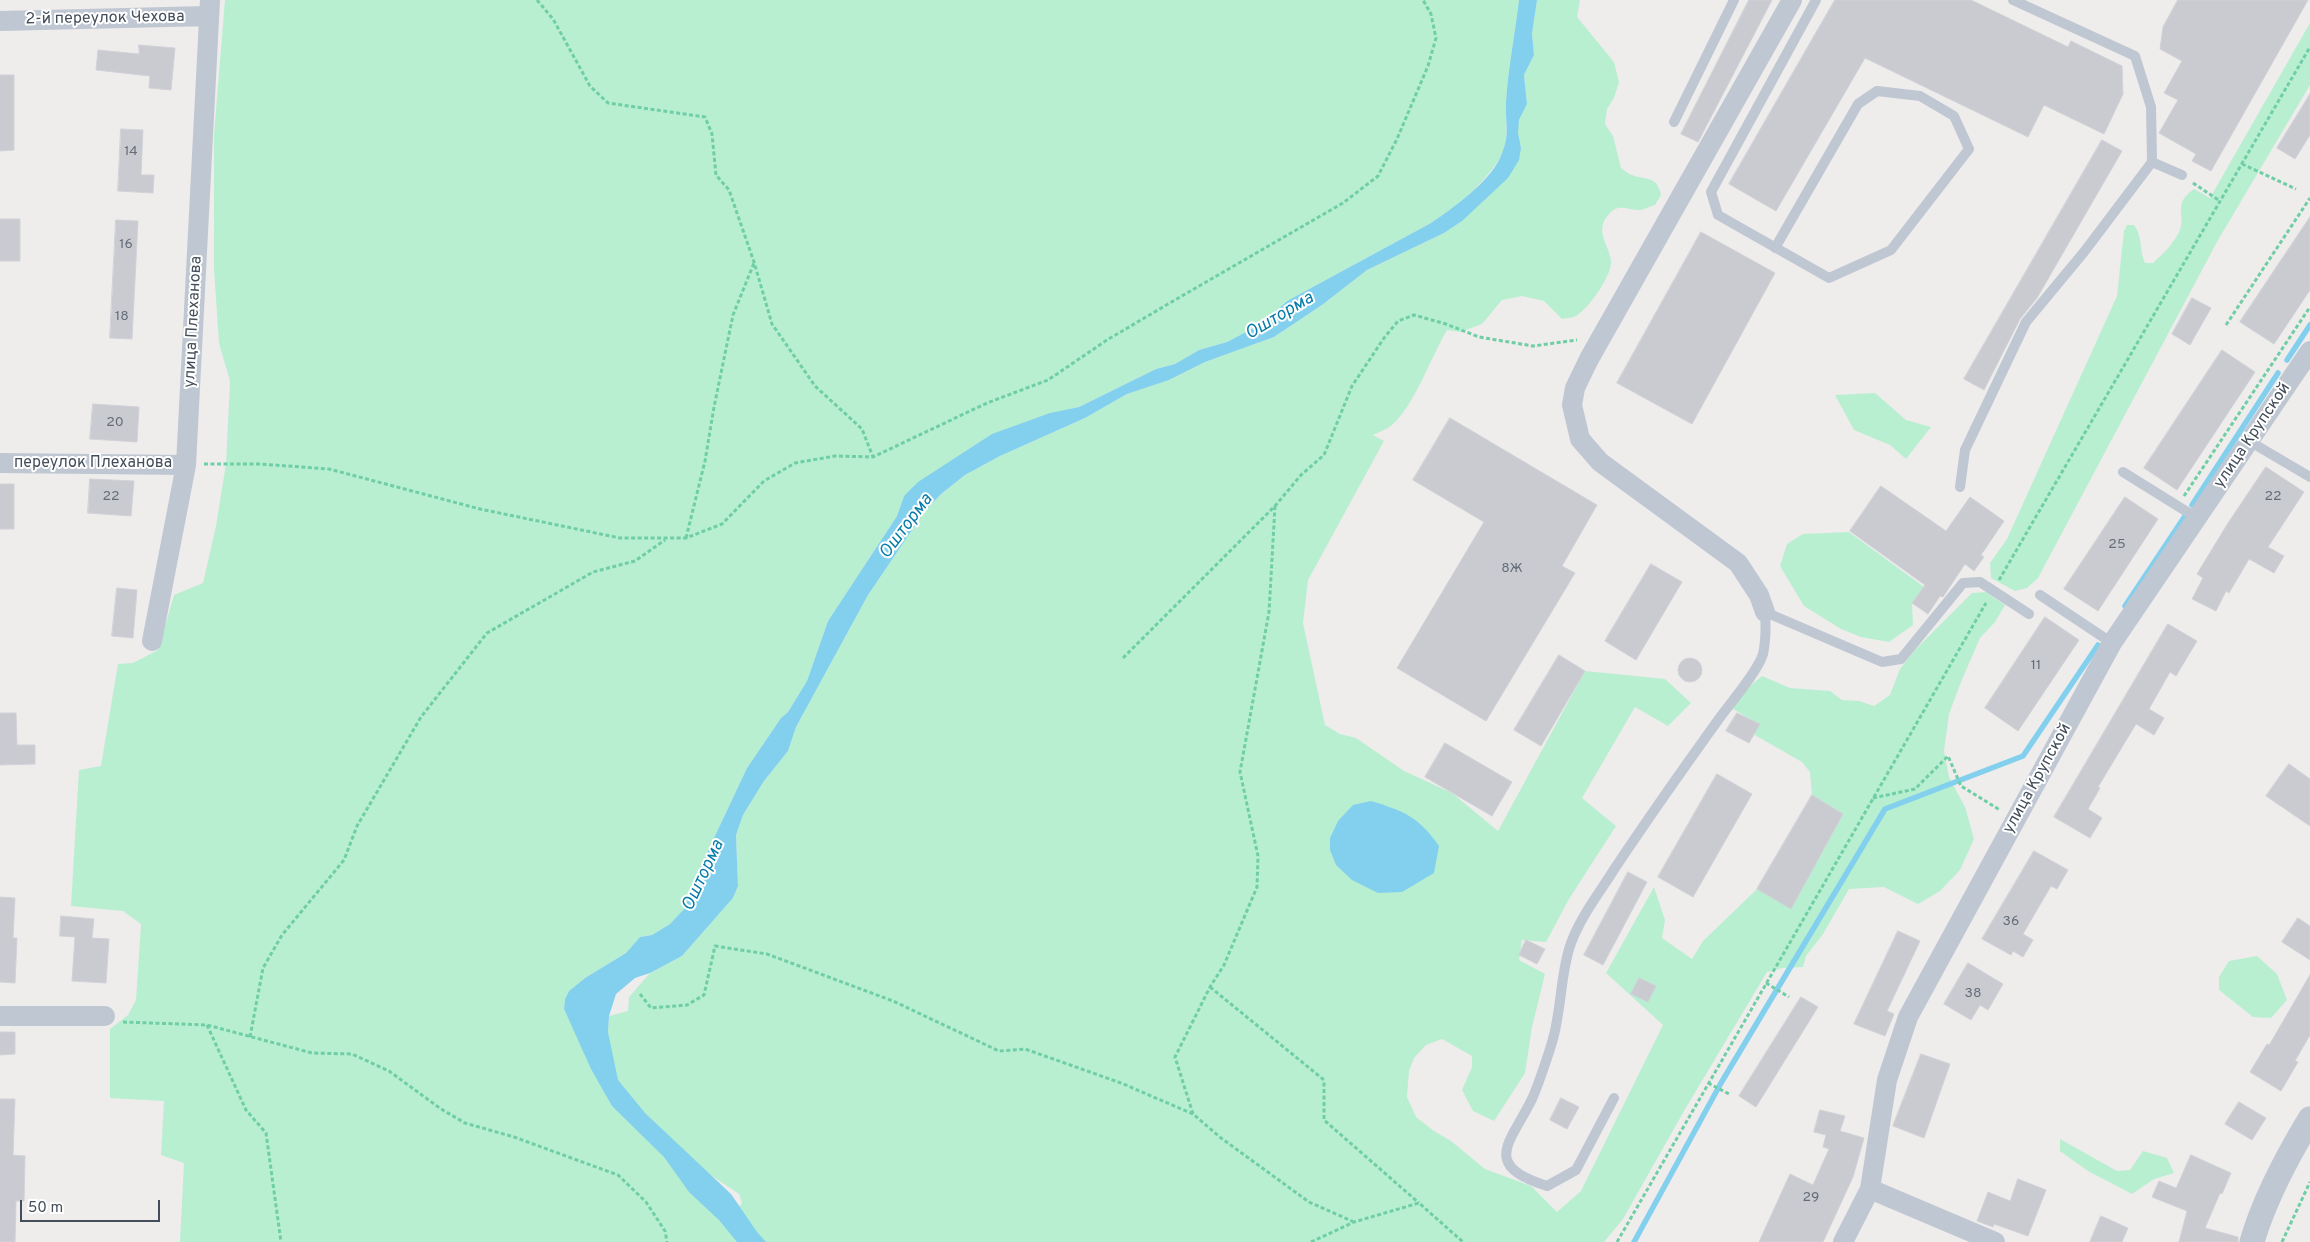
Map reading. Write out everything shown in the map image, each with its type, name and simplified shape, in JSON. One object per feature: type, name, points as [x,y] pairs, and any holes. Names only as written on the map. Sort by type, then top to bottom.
[{"type":"street","points":[[1765,612],[1758,595],[1738,563],[1600,462],[1580,439],[1572,405],[1575,388],[1604,332],[1792,0]]},
{"type":"street","name":"2-й переулок Чехова","points":[[0,21],[210,8]]},
{"type":"street","name":"улица Плеханова","points":[[152,640],[186,465],[210,8]]},
{"type":"street","name":"улица Крупской","points":[[1843,1242],[1870,1189],[1887,1080],[1908,1017],[2112,643],[2310,351]]},
{"type":"street","name":"переулок Плеханова","points":[[0,463],[186,465]]},
{"type":"street","points":[[0,1016],[104,1016]]},
{"type":"street","points":[[2252,1242],[2256,1226],[2277,1180],[2310,1119]]},
{"type":"street","points":[[1870,1189],[1994,1242]]},
{"type":"lane","points":[[1674,122],[1734,0]]},
{"type":"lane","points":[[1775,248],[1858,104],[1877,91],[1920,96],[1954,116],[1970,149],[1891,250],[1829,278],[1775,248],[1718,215],[1712,192],[1816,0]]},
{"type":"lane","points":[[1960,486],[1965,450],[2026,322],[2084,252],[2152,162],[2152,107],[2135,56],[2012,0]]},
{"type":"lane","points":[[2152,162],[2182,175]]},
{"type":"lane","points":[[2249,441],[2310,477]]},
{"type":"lane","points":[[2123,472],[2198,518]]},
{"type":"lane","points":[[1614,1098],[1576,1170],[1564,1178],[1547,1186],[1533,1182],[1518,1173],[1509,1163],[1505,1153],[1507,1143],[1532,1099],[1550,1049],[1557,1020],[1562,976],[1572,942],[1588,910],[1631,844],[1746,682],[1762,656],[1766,631],[1765,612],[1882,662],[1901,659],[1963,583],[1980,582],[2029,614]]},
{"type":"lane","points":[[2040,595],[2112,643]]},
{"type":"path","points":[[537,0],[553,19],[590,86],[608,103],[706,117],[712,134],[716,175],[729,190],[754,262],[772,324],[815,386],[862,429],[873,457]]},
{"type":"path","points":[[186,465],[260,464],[330,469],[489,511],[620,538],[686,538],[722,524],[764,481],[795,463],[835,456],[873,457],[987,402],[1048,380],[1107,340],[1344,203],[1378,176],[1397,139],[1428,66],[1436,38],[1431,14],[1423,0]]},
{"type":"path","points":[[1616,1242],[1872,798],[2310,47]]},
{"type":"path","points":[[2242,164],[2296,189]]},
{"type":"path","points":[[2182,175],[2220,201]]},
{"type":"path","points":[[2226,324],[2310,198]]},
{"type":"path","points":[[686,538],[705,461],[733,315],[754,262]]},
{"type":"path","points":[[2178,506],[2310,307]]},
{"type":"path","points":[[1123,658],[1275,506],[1301,475],[1324,455],[1352,386],[1384,338],[1398,322],[1414,316],[1446,324],[1479,336],[1533,346],[1572,342],[1604,332]]},
{"type":"path","points":[[1193,1114],[1175,1058],[1210,987],[1224,966],[1257,887],[1258,856],[1240,772],[1269,612],[1275,506]]},
{"type":"path","points":[[250,1037],[263,968],[282,935],[344,860],[357,826],[421,717],[487,633],[593,572],[635,561],[665,539]]},
{"type":"path","points":[[1872,798],[1915,789],[1948,756],[1962,786],[2016,820]]},
{"type":"path","points":[[640,994],[651,1008],[687,1005],[704,995],[715,946],[767,954],[893,1001],[999,1051],[1025,1049],[1121,1084],[1193,1114],[1221,1138],[1309,1202],[1354,1222]]},
{"type":"path","points":[[1766,983],[1789,997]]},
{"type":"path","points":[[1210,987],[1324,1080],[1324,1120],[1463,1242]]},
{"type":"path","points":[[104,1016],[126,1023],[206,1025],[312,1053],[352,1054],[389,1071],[441,1109],[466,1122],[514,1137],[618,1176],[646,1202],[665,1231],[667,1242]]},
{"type":"path","points":[[206,1025],[246,1110],[266,1134],[273,1197],[281,1242]]},
{"type":"path","points":[[1708,1083],[1721,1091],[1731,1094]]},
{"type":"path","points":[[2282,1242],[2310,1182]]},
{"type":"path","points":[[1311,1242],[1354,1222],[1418,1203]]},
{"type":"green space","points":[[225,0],[1519,0],[1507,89],[1505,147],[1498,161],[1484,179],[1459,203],[1431,223],[1287,301],[1263,323],[1227,342],[1199,350],[1175,364],[1156,369],[1079,407],[1065,410],[904,496],[897,516],[828,621],[807,681],[788,712],[781,718],[747,768],[706,855],[684,909],[670,924],[652,935],[640,937],[626,953],[585,978],[569,991],[565,999],[564,1009],[587,1058],[612,1059],[608,1032],[609,1016],[628,1011],[629,997],[650,973],[682,956],[733,898],[738,886],[736,835],[743,815],[764,781],[788,751],[796,727],[868,595],[925,511],[941,494],[965,475],[1000,456],[1085,418],[1127,394],[1169,380],[1205,362],[1274,337],[1322,305],[1367,270],[1444,233],[1462,221],[1521,148],[1517,133],[1519,120],[1527,104],[1524,75],[1534,55],[1532,34],[1537,0],[1580,0],[1577,17],[1614,62],[1619,82],[1614,98],[1607,109],[1605,124],[1613,136],[1621,168],[1637,177],[1654,181],[1661,195],[1655,205],[1641,210],[1617,208],[1605,220],[1602,231],[1611,260],[1611,267],[1604,283],[1586,308],[1574,317],[1562,319],[1544,301],[1522,296],[1502,300],[1482,324],[1460,332],[1447,330],[1416,393],[1401,415],[1391,426],[1373,435],[1384,441],[1308,580],[1303,623],[1325,725],[1340,734],[1356,738],[1404,771],[1452,793],[1498,831],[1585,671],[1665,679],[1691,703],[1668,726],[1635,707],[1582,798],[1616,826],[1569,899],[1546,942],[1522,940],[1519,960],[1545,974],[1532,1027],[1525,1073],[1494,1121],[1473,1111],[1462,1090],[1472,1067],[1472,1056],[1442,1039],[1426,1045],[1414,1058],[1409,1071],[1407,1097],[1416,1117],[1451,1141],[1485,1169],[1531,1186],[1557,1212],[1581,1191],[1663,1025],[1606,973],[1654,887],[1665,920],[1662,938],[1692,959],[1703,941],[1757,889],[1791,908],[1843,814],[1812,795],[1810,772],[1802,762],[1753,734],[1759,724],[1733,709],[1738,696],[1762,676],[1790,688],[1830,691],[1842,700],[1859,701],[1874,706],[1890,695],[1900,669],[1915,650],[1972,593],[1986,592],[2005,605],[1995,622],[1980,638],[1961,682],[1949,714],[1944,751],[1949,777],[1965,807],[1974,839],[1960,870],[1940,891],[1918,904],[1884,887],[1849,889],[1823,934],[1806,956],[1803,967],[1783,968],[1767,972],[1684,1111],[1623,1219],[1604,1242],[180,1242],[184,1163],[161,1155],[164,1101],[110,1098],[110,1029],[128,1015],[136,1000],[141,924],[123,911],[71,906],[79,770],[101,766],[118,664],[133,663],[158,650],[174,595],[203,583],[216,526],[226,464],[230,381],[219,343],[214,269],[214,135]],"holes":[[[700,1168],[739,1194],[742,1203],[739,1207]]]},
{"type":"green space","points":[[2310,23],[2310,85],[2218,240],[2038,578],[2027,588],[2015,591],[1991,578],[1990,563],[2007,539],[2117,296],[2124,231],[2127,225],[2134,225],[2137,230],[2145,263],[2153,263],[2168,249],[2181,226],[2181,205],[2183,200],[2194,189],[2210,198]]},
{"type":"green space","points":[[1875,393],[1906,420],[1931,427],[1906,459],[1890,445],[1854,430],[1835,395]]},
{"type":"green space","points":[[1849,532],[1924,587],[1912,603],[1913,625],[1889,642],[1861,637],[1841,629],[1804,606],[1780,566],[1787,544],[1803,534]]},
{"type":"green space","points":[[2257,956],[2277,974],[2287,1000],[2271,1018],[2253,1017],[2219,990],[2219,977],[2229,961]]},
{"type":"green space","points":[[2060,1139],[2117,1171],[2130,1170],[2143,1151],[2167,1158],[2174,1173],[2154,1179],[2132,1194],[2088,1171],[2060,1151]]},
{"type":"water","name":"Ошторма","points":[[1519,0],[1537,0],[1532,34],[1534,55],[1524,75],[1527,104],[1519,120],[1518,133],[1521,148],[1519,160],[1508,178],[1462,221],[1444,233],[1367,270],[1322,305],[1274,337],[1205,362],[1169,380],[1127,394],[1085,418],[1000,456],[965,475],[941,494],[925,511],[868,595],[796,727],[788,751],[764,781],[743,815],[736,835],[738,886],[733,898],[682,956],[650,973],[635,978],[616,994],[609,1016],[608,1032],[618,1080],[645,1113],[731,1194],[766,1242],[737,1242],[719,1220],[689,1192],[664,1157],[612,1106],[591,1069],[564,1009],[565,999],[569,991],[585,978],[626,953],[640,937],[652,935],[670,924],[684,909],[706,855],[747,768],[781,718],[788,712],[807,681],[828,621],[897,516],[904,496],[918,482],[992,434],[1050,413],[1079,407],[1156,369],[1175,364],[1199,350],[1227,342],[1263,323],[1287,301],[1431,223],[1460,202],[1488,176],[1495,167],[1503,150],[1507,130],[1507,89]]},
{"type":"water","points":[[1371,801],[1410,816],[1425,828],[1439,846],[1434,873],[1402,892],[1378,893],[1352,880],[1336,865],[1330,850],[1330,838],[1338,821],[1353,805]]},
{"type":"building","points":[[1749,0],[1772,0],[1698,142],[1681,134]]},
{"type":"building","points":[[1835,0],[1971,0],[2068,47],[2071,41],[2122,66],[2123,94],[2104,134],[2044,105],[2028,137],[1865,58],[1776,211],[1729,184]]},
{"type":"building","points":[[2178,0],[2308,0],[2211,171],[2192,161],[2196,154],[2159,133],[2178,100],[2164,93],[2182,61],[2160,49],[2163,27]]},
{"type":"building","points":[[139,45],[175,48],[171,90],[149,88],[150,76],[96,70],[98,50],[139,54]]},
{"type":"building","points":[[0,75],[14,75],[14,150],[0,151]]},
{"type":"building","points":[[2310,94],[2310,135],[2295,159],[2277,148]]},
{"type":"building","points":[[121,129],[143,130],[141,175],[154,175],[153,193],[118,191]]},
{"type":"building","points":[[2102,140],[2122,151],[2037,298],[2020,319],[1984,390],[1964,379]]},
{"type":"building","points":[[2310,217],[2310,290],[2274,344],[2240,322]]},
{"type":"building","points":[[0,219],[20,219],[20,261],[0,261]]},
{"type":"building","points":[[116,220],[138,221],[132,339],[110,338]]},
{"type":"building","points":[[1701,232],[1775,273],[1692,424],[1617,383]]},
{"type":"building","points":[[2192,298],[2211,308],[2190,345],[2172,334]]},
{"type":"building","points":[[2222,350],[2255,372],[2177,490],[2144,468]]},
{"type":"building","points":[[93,404],[139,407],[137,442],[90,439]]},
{"type":"building","points":[[1450,418],[1597,505],[1562,566],[1575,573],[1486,721],[1397,668],[1484,522],[1413,480]]},
{"type":"building","points":[[2266,467],[2304,492],[2268,547],[2284,556],[2274,573],[2249,559],[2229,593],[2226,591],[2216,611],[2192,599],[2203,578],[2197,574],[2228,523]]},
{"type":"building","points":[[90,479],[134,481],[131,516],[88,513]]},
{"type":"building","points":[[0,484],[14,484],[14,529],[0,529]]},
{"type":"building","points":[[1881,486],[1946,531],[1970,497],[2004,521],[1981,555],[1984,557],[1974,571],[1965,564],[1943,597],[1940,596],[1928,614],[1912,603],[1925,585],[1850,531]]},
{"type":"building","points":[[2125,497],[2158,519],[2098,611],[2064,589]]},
{"type":"building","points":[[1651,564],[1682,582],[1636,660],[1605,641]]},
{"type":"building","points":[[117,588],[137,590],[133,638],[112,636]]},
{"type":"building","points":[[2045,617],[2079,640],[2018,731],[1985,708]]},
{"type":"building","points":[[2168,624],[2197,641],[2176,676],[2170,672],[2149,709],[2164,718],[2154,735],[2136,724],[2098,787],[2100,788],[2088,809],[2102,818],[2090,838],[2054,817]]},
{"type":"building","points":[[1559,655],[1585,671],[1541,746],[1514,730]]},
{"type":"building","points":[[1690,658],[1695,659],[1701,665],[1701,675],[1695,681],[1690,682],[1685,681],[1679,675],[1678,670],[1679,665],[1685,659]]},
{"type":"building","points":[[0,713],[16,713],[17,745],[35,745],[35,764],[0,765]]},
{"type":"building","points":[[1737,713],[1760,724],[1749,743],[1726,731]]},
{"type":"building","points":[[1445,743],[1512,782],[1492,816],[1425,777]]},
{"type":"building","points":[[2289,764],[2310,779],[2310,826],[2266,796]]},
{"type":"building","points":[[1717,774],[1752,794],[1693,897],[1658,877]]},
{"type":"building","points":[[1812,795],[1843,814],[1791,909],[1757,889]]},
{"type":"building","points":[[2034,851],[2068,870],[2057,889],[2051,886],[2023,934],[2033,940],[2023,957],[2013,951],[2011,955],[1982,939]]},
{"type":"building","points":[[1628,872],[1647,882],[1603,965],[1584,955]]},
{"type":"building","points":[[0,897],[15,898],[13,938],[17,938],[15,983],[0,982]]},
{"type":"building","points":[[61,916],[94,919],[92,938],[109,939],[106,983],[72,981],[75,937],[60,936]]},
{"type":"building","points":[[2298,918],[2310,926],[2310,960],[2282,942]]},
{"type":"building","points":[[1898,931],[1920,941],[1887,1011],[1894,1014],[1885,1036],[1854,1024]]},
{"type":"building","points":[[1526,940],[1545,949],[1537,964],[1519,955]]},
{"type":"building","points":[[1968,963],[2003,984],[1988,1010],[1980,1005],[1971,1020],[1944,1004]]},
{"type":"building","points":[[2310,975],[2310,1035],[2295,1061],[2298,1062],[2281,1091],[2250,1072],[2267,1044],[2269,1045]]},
{"type":"building","points":[[1639,978],[1656,986],[1648,1002],[1631,994]]},
{"type":"building","points":[[1801,997],[1818,1007],[1756,1107],[1739,1096]]},
{"type":"building","points":[[0,1032],[15,1032],[15,1054],[0,1055]]},
{"type":"building","points":[[1921,1054],[1950,1064],[1924,1138],[1893,1126]]},
{"type":"building","points":[[1561,1098],[1579,1107],[1567,1129],[1550,1120]]},
{"type":"building","points":[[0,1099],[15,1099],[13,1155],[25,1156],[24,1201],[16,1201],[15,1242],[0,1242]]},
{"type":"building","points":[[2239,1102],[2266,1118],[2252,1140],[2225,1124]]},
{"type":"building","points":[[1820,1110],[1845,1116],[1840,1131],[1864,1138],[1853,1177],[1823,1242],[1759,1242],[1790,1174],[1813,1185],[1829,1149],[1823,1147],[1826,1135],[1814,1132]]},
{"type":"building","points":[[2191,1155],[2231,1173],[2205,1228],[2238,1237],[2238,1242],[2179,1242],[2187,1211],[2152,1197],[2159,1181],[2176,1188]]},
{"type":"building","points":[[2018,1179],[2046,1190],[2028,1236],[1994,1224],[1993,1227],[1977,1221],[1988,1192],[2010,1201]]},
{"type":"building","points":[[2101,1216],[2128,1228],[2122,1242],[2090,1242]]},
{"type":"waterway","points":[[2287,360],[2310,325]]},
{"type":"waterway","points":[[2192,505],[2278,373]]},
{"type":"waterway","points":[[2125,606],[2185,516]]},
{"type":"waterway","points":[[1634,1242],[1721,1083],[1885,809],[2023,756],[2098,645]]}]
